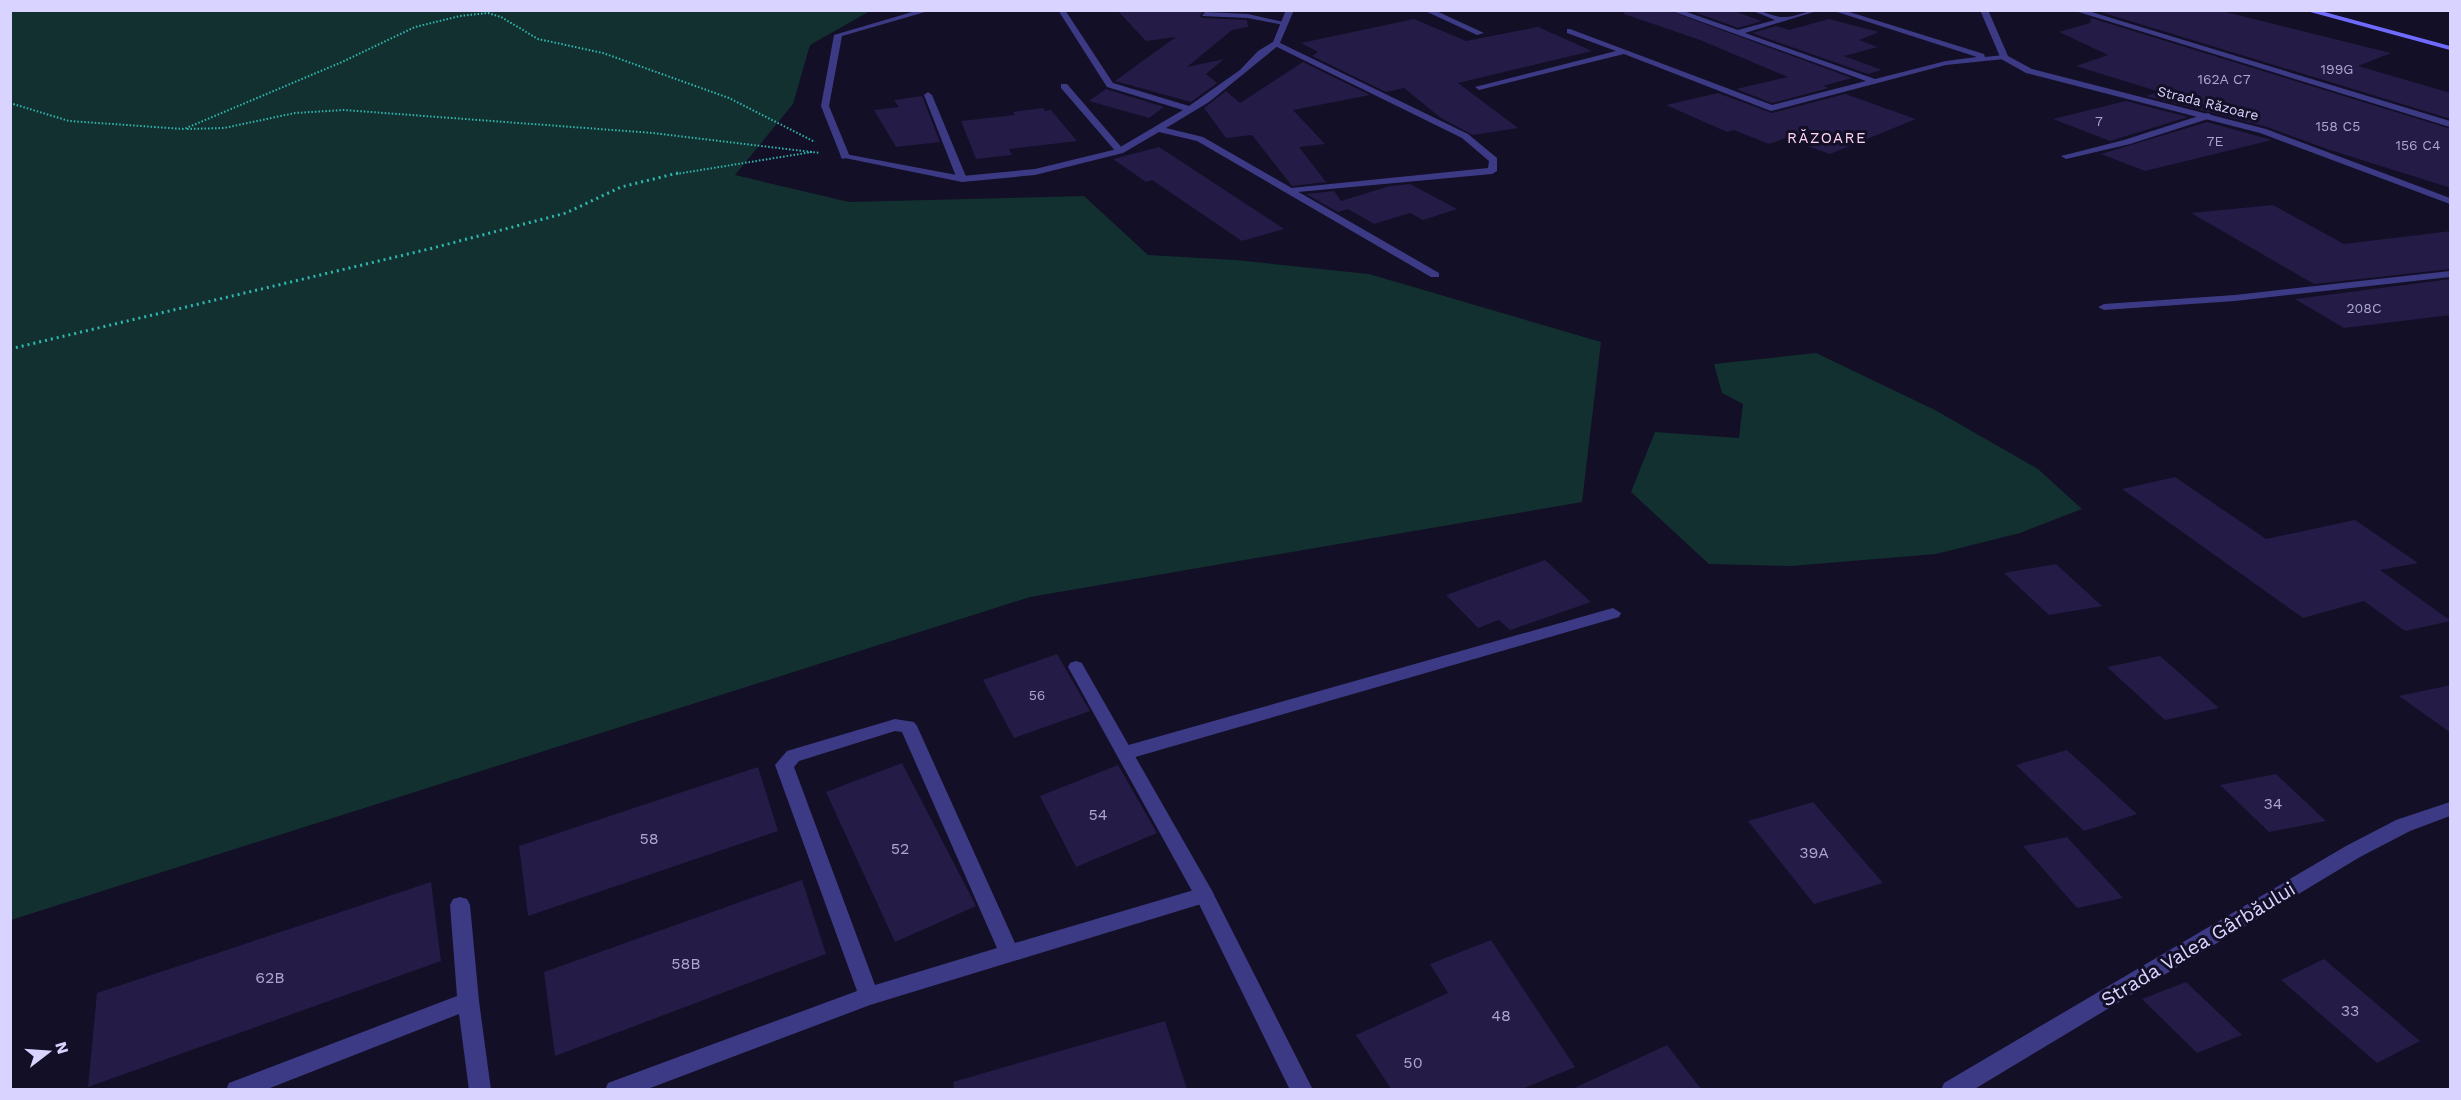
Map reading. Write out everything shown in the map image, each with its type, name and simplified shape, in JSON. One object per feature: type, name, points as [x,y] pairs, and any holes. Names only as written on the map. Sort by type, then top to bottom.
[{"type":"street","points":[[929,10],[926,14],[838,35],[825,106],[845,157],[962,179],[1035,172],[1120,151],[1191,110],[1226,86],[1276,43],[1290,10]]},
{"type":"street","points":[[1061,10],[1110,85],[1191,110]]},
{"type":"street","points":[[1426,10],[1480,33]]},
{"type":"street","points":[[1672,10],[1874,81]]},
{"type":"street","points":[[1754,10],[1783,20]]},
{"type":"street","points":[[1737,33],[1817,10]]},
{"type":"street","points":[[1834,10],[1984,57]]},
{"type":"street","points":[[1570,31],[1771,108],[1946,63],[1984,57],[2004,57],[1984,10]]},
{"type":"street","points":[[2075,10],[2451,124]]},
{"type":"street","points":[[2306,10],[2451,48]]},
{"type":"street","points":[[1206,14],[1248,16],[1284,23]]},
{"type":"street","points":[[1276,43],[1465,136],[1494,160],[1492,171],[1291,191]]},
{"type":"street","points":[[1479,87],[1624,52]]},
{"type":"street","name":"Strada Răzoare","points":[[2004,57],[2013,64],[2044,76],[2263,131],[2451,201]]},
{"type":"street","points":[[1064,86],[1120,151]]},
{"type":"street","points":[[928,95],[962,179]]},
{"type":"street","points":[[2066,156],[2127,142],[2208,116]]},
{"type":"street","points":[[1159,129],[1200,139],[1435,275]]},
{"type":"street","points":[[2104,307],[2235,298],[2451,274]]},
{"type":"street","points":[[1125,753],[1613,613]]},
{"type":"street","points":[[1076,667],[1204,894],[1302,1089]]},
{"type":"street","points":[[869,996],[784,765],[794,756],[872,732],[895,725],[908,726],[1009,953]]},
{"type":"street","name":"Strada Valea Gârbăului","points":[[1952,1089],[2318,873],[2396,830],[2435,813],[2451,809]]},
{"type":"street","points":[[615,1089],[869,996],[1204,894]]},
{"type":"street","points":[[460,905],[468,1001],[480,1089]]},
{"type":"street","points":[[237,1089],[468,1001]]},
{"type":"path","points":[[184,129],[342,62],[415,27],[460,16],[488,13],[501,17],[538,39],[603,53],[729,98],[845,157]]},
{"type":"path","points":[[10,103],[69,121],[184,129],[224,128],[295,113],[344,110],[653,133],[845,157]]},
{"type":"path","points":[[10,349],[429,249],[566,213],[621,187],[701,168],[812,152]]},
{"type":"green space","points":[[11,10],[870,11],[810,45],[793,104],[735,175],[849,202],[1084,196],[1148,255],[1235,260],[1369,274],[1601,342],[1582,502],[1030,597],[11,920]]},
{"type":"green space","points":[[1816,353],[1935,410],[2038,469],[2082,509],[2020,533],[1936,554],[1791,566],[1709,564],[1631,492],[1655,432],[1739,438],[1743,404],[1722,393],[1714,364]]},
{"type":"building","points":[[1117,10],[1204,10],[1200,16],[1202,18],[1247,20],[1248,27],[1232,30],[1187,67],[1224,59],[1206,74],[1217,83],[1191,102],[1115,81],[1176,37],[1146,41]]},
{"type":"building","points":[[1625,10],[1667,10],[1852,78],[1823,86],[1829,88],[1772,103],[1736,89],[1788,77],[1700,40],[1624,14]]},
{"type":"building","points":[[1689,10],[1731,10],[1762,21],[1738,28]]},
{"type":"building","points":[[2094,10],[2218,10],[2391,53],[2358,66],[2451,93],[2451,119]]},
{"type":"building","points":[[2091,18],[2451,129],[2451,188],[2330,150],[2267,127],[2146,96],[2160,92],[2076,66],[2108,55],[2059,32],[2090,23]]},
{"type":"building","points":[[1414,19],[1466,41],[1538,27],[1592,51],[1458,83],[1518,128],[1473,135],[1441,118],[1404,88],[1386,92],[1312,56],[1318,52],[1301,43]]},
{"type":"building","points":[[1829,19],[1879,32],[1859,40],[1878,47],[1844,56],[1882,70],[1868,74],[1752,33],[1776,26],[1789,30]]},
{"type":"building","points":[[1303,62],[1370,95],[1293,110],[1325,144],[1299,147],[1326,182],[1292,186],[1252,135],[1226,138],[1204,108],[1226,91],[1240,103]]},
{"type":"building","points":[[1106,89],[1164,107],[1149,118],[1089,101]]},
{"type":"building","points":[[1718,93],[1772,113],[1845,94],[1916,119],[1830,154],[1785,138],[1769,144],[1734,130],[1727,132],[1666,105]]},
{"type":"building","points":[[922,96],[940,142],[896,147],[874,110],[899,107],[894,100]]},
{"type":"building","points":[[2126,101],[2188,117],[2110,141],[2053,119]]},
{"type":"building","points":[[1043,108],[1045,111],[1051,110],[1077,141],[1009,149],[1012,155],[976,159],[961,121],[1015,115],[1013,112]]},
{"type":"building","points":[[2207,122],[2272,140],[2145,171],[2101,154]]},
{"type":"building","points":[[1159,147],[1284,229],[1242,241],[1152,180],[1146,182],[1113,159]]},
{"type":"building","points":[[1410,184],[1457,209],[1423,220],[1410,213],[1374,224],[1348,209],[1338,212],[1306,194],[1334,191],[1341,201],[1390,186]]},
{"type":"building","points":[[2273,205],[2344,244],[2451,231],[2451,269],[2314,284],[2191,213]]},
{"type":"building","points":[[2451,279],[2451,315],[2344,328],[2295,299]]},
{"type":"building","points":[[2175,477],[2266,539],[2355,520],[2418,563],[2380,570],[2451,621],[2405,631],[2364,601],[2303,618],[2122,489]]},
{"type":"building","points":[[1545,560],[1591,602],[1510,630],[1499,620],[1478,628],[1446,595]]},
{"type":"building","points":[[2056,564],[2102,606],[2049,615],[2004,573]]},
{"type":"building","points":[[1057,654],[1090,711],[1014,738],[983,680]]},
{"type":"building","points":[[2160,656],[2219,708],[2165,720],[2107,667]]},
{"type":"building","points":[[2451,685],[2451,733],[2399,696]]},
{"type":"building","points":[[2067,750],[2137,814],[2084,831],[2016,765]]},
{"type":"building","points":[[902,763],[976,906],[895,942],[826,792]]},
{"type":"building","points":[[1118,765],[1157,833],[1076,867],[1040,796]]},
{"type":"building","points":[[758,767],[778,831],[528,916],[519,846]]},
{"type":"building","points":[[2276,774],[2326,821],[2269,832],[2220,785]]},
{"type":"building","points":[[1813,802],[1883,883],[1814,904],[1748,821]]},
{"type":"building","points":[[2067,837],[2123,898],[2077,908],[2023,846]]},
{"type":"building","points":[[802,880],[826,954],[555,1056],[544,972]]},
{"type":"building","points":[[431,882],[441,961],[88,1087],[97,993]]},
{"type":"building","points":[[1491,940],[1575,1067],[1522,1089],[1391,1089],[1356,1035],[1448,993],[1430,964]]},
{"type":"building","points":[[2324,959],[2420,1041],[2377,1063],[2281,980]]},
{"type":"building","points":[[2186,982],[2242,1035],[2197,1053],[2142,999]]},
{"type":"building","points":[[1165,1021],[1187,1089],[954,1089],[953,1082]]},
{"type":"building","points":[[1667,1045],[1701,1089],[1572,1089]]},
{"type":"district","name":"RĂZOARE","points":[[1827,138]]}]
